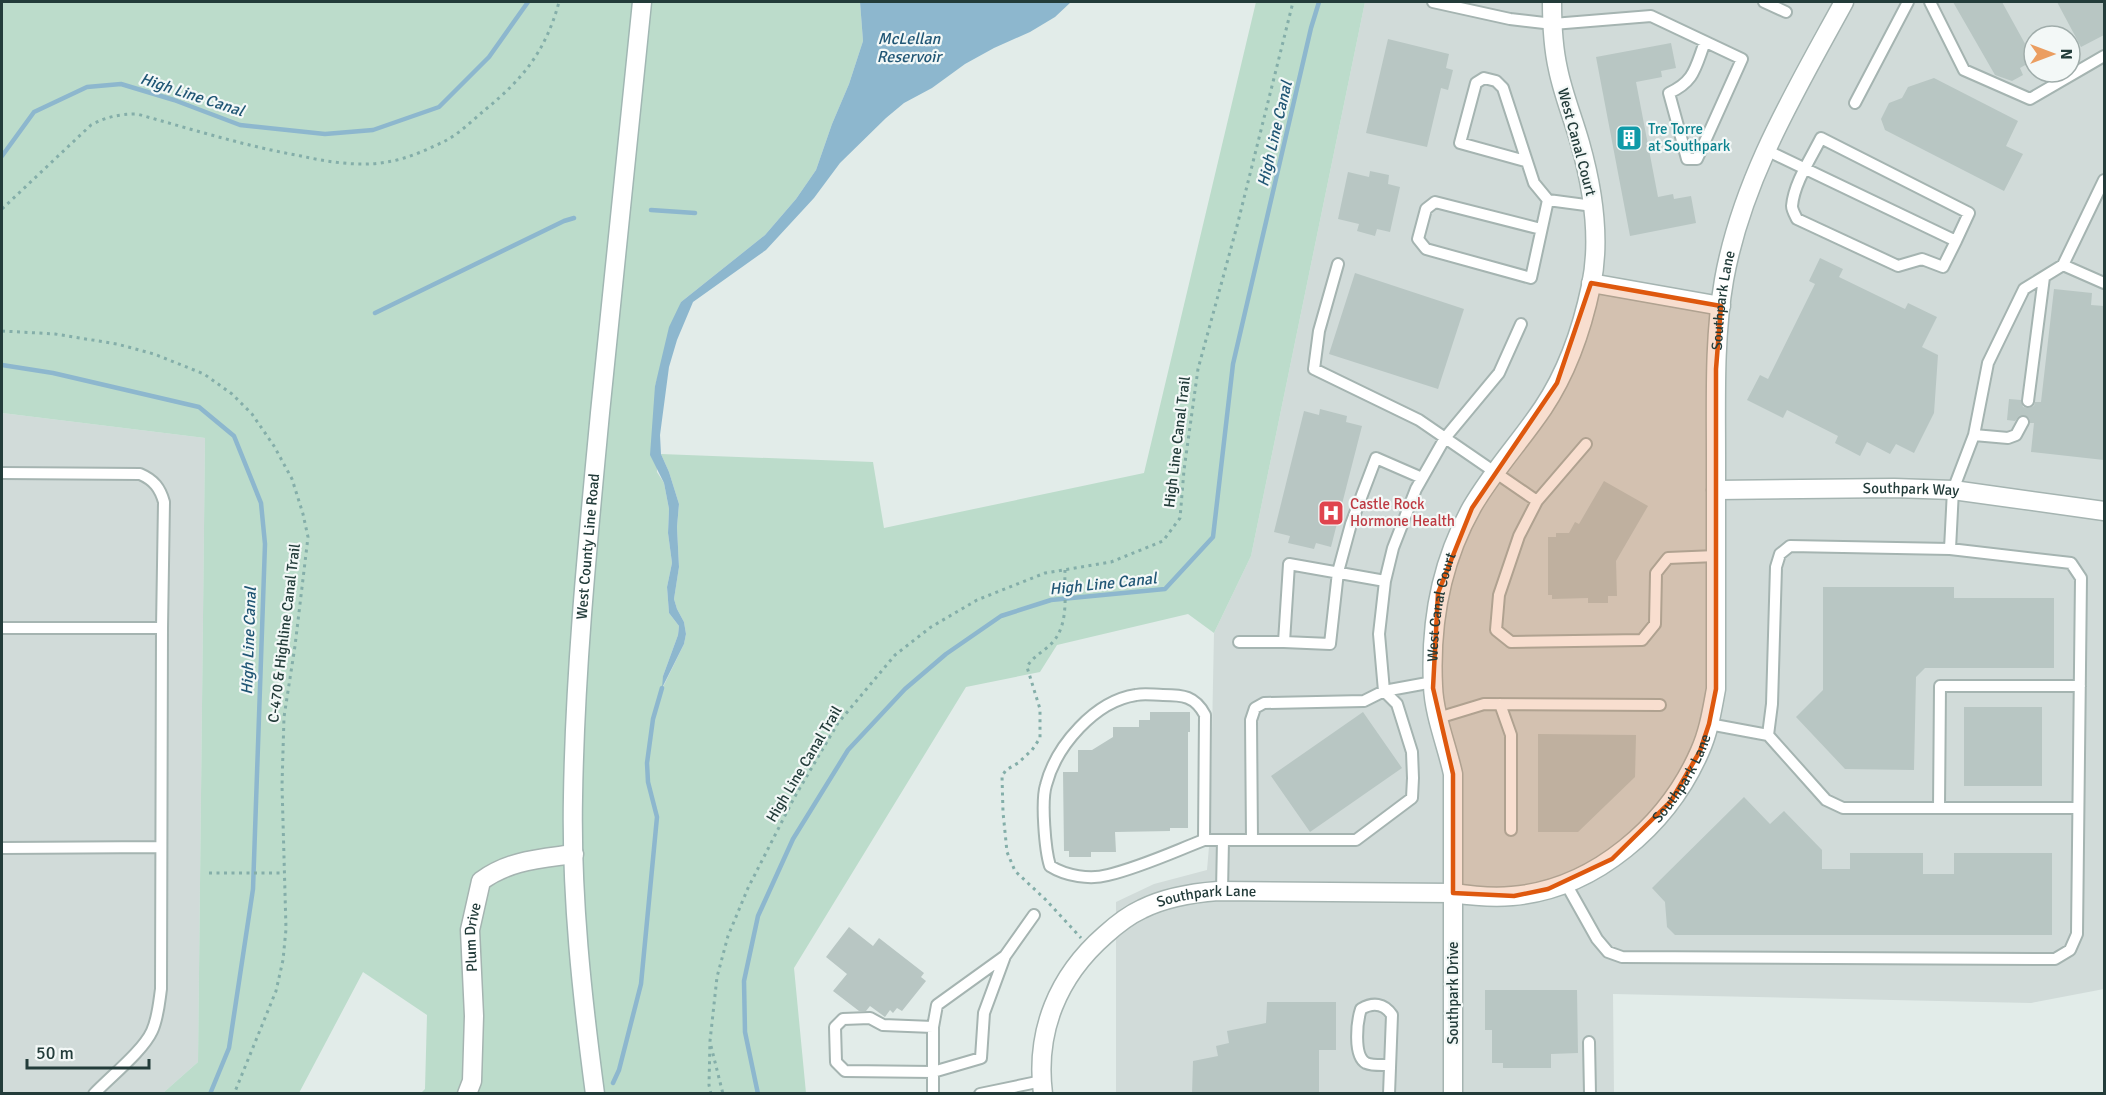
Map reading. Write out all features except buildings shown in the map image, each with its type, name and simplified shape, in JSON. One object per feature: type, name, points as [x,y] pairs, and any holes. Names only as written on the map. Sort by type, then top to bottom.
[{"type":"street","name":"West County Line Road","points":[[595,1094],[581,968],[574,854],[575,730],[588,546],[625,153],[642,2]]},
{"type":"street","name":"West Canal Court","points":[[1453,893],[1453,774],[1438,718],[1433,682],[1438,593],[1454,543],[1465,522],[1494,472],[1543,408],[1557,383],[1579,331],[1592,283],[1595,240],[1593,206],[1588,172],[1558,69],[1552,2]]},
{"type":"street","name":"Southpark Lane","points":[[1043,1088],[1040,1071],[1046,1026],[1060,988],[1090,948],[1114,927],[1141,909],[1188,894],[1222,891],[1453,893],[1483,897],[1514,896],[1548,889],[1596,869],[1639,837],[1671,801],[1700,751],[1709,724],[1716,689],[1716,369],[1724,280],[1736,231],[1776,126],[1844,2]]},
{"type":"street","points":[[1592,283],[1721,306]]},
{"type":"street","name":"Southpark Way","points":[[1716,490],[1953,490],[2104,511]]},
{"type":"street","name":"Plum Drive","points":[[467,1094],[472,1081],[474,1016],[470,930],[481,881],[495,871],[516,862],[574,854]]},
{"type":"street","name":"Southpark Drive","points":[[1453,893],[1453,1094]]},
{"type":"lane","points":[[1432,2],[1510,19],[1553,24],[1651,16],[1742,59],[1697,159],[1687,159],[1669,93],[1683,87],[1692,77],[1705,42]]},
{"type":"lane","points":[[1764,2],[1786,12]]},
{"type":"lane","points":[[1855,103],[1908,2]]},
{"type":"lane","points":[[1930,2],[1964,70],[2030,99],[2104,56]]},
{"type":"lane","points":[[1525,161],[1461,143],[1476,83],[1484,78],[1496,81],[1503,88],[1525,161],[1534,183],[1548,200],[1593,206]]},
{"type":"lane","points":[[1821,138],[1969,213],[1956,241],[1943,267],[1922,259],[1898,266],[1797,219],[1792,208],[1796,190],[1821,138]]},
{"type":"lane","points":[[1766,150],[1956,241]]},
{"type":"lane","points":[[1950,549],[1953,490],[1974,435],[1988,363],[2024,289],[2063,265],[2104,180]]},
{"type":"lane","points":[[1541,229],[1435,202],[1426,208],[1418,238],[1426,249],[1532,278],[1548,200]]},
{"type":"lane","points":[[1338,264],[1319,331],[1314,369],[1419,420],[1537,501]]},
{"type":"lane","points":[[2063,265],[2104,284]]},
{"type":"lane","points":[[2028,401],[2044,277]]},
{"type":"lane","points":[[1204,840],[1205,715],[1199,705],[1179,695],[1136,694],[1124,698],[1085,720],[1071,736],[1045,786],[1045,851],[1050,866],[1059,872],[1075,876],[1106,876],[1204,840],[1356,840],[1412,798],[1412,752],[1397,704],[1384,691],[1379,634],[1385,581],[1393,548],[1416,489],[1445,438],[1499,373],[1521,324]]},
{"type":"lane","points":[[1974,435],[2008,438],[2016,435],[2023,422]]},
{"type":"lane","points":[[1586,444],[1537,501],[1519,536],[1499,595],[1496,630],[1511,642],[1642,640],[1655,624],[1656,573],[1668,558],[1716,556]]},
{"type":"lane","points":[[1239,642],[1330,644],[1338,572],[1351,524],[1376,458],[1422,478]]},
{"type":"lane","points":[[2,473],[140,474],[156,484],[164,502],[160,989],[157,1017],[152,1032],[145,1042],[94,1094]]},
{"type":"lane","points":[[1565,882],[1597,939],[1608,952],[1622,957],[2055,959],[2070,950],[2077,934],[2081,578],[2071,563],[1950,549],[1790,546],[1780,554],[1776,567],[1772,704],[1768,735]]},
{"type":"lane","points":[[1284,642],[1289,564],[1385,581]]},
{"type":"lane","points":[[2,628],[162,628]]},
{"type":"lane","points":[[1252,840],[1251,720],[1255,708],[1264,703],[1365,701],[1384,691],[1433,682]]},
{"type":"lane","points":[[1940,808],[1940,686],[2080,686]]},
{"type":"lane","points":[[1438,718],[1484,704],[1660,705]]},
{"type":"lane","points":[[1500,704],[1511,735],[1511,830]]},
{"type":"lane","points":[[1709,724],[1768,735],[1827,800],[1844,808],[2078,808]]},
{"type":"lane","points":[[1222,891],[1223,840]]},
{"type":"lane","points":[[2,848],[161,847]]},
{"type":"lane","points":[[933,1027],[883,1025],[870,1018],[843,1019],[835,1027],[836,1062],[846,1071],[933,1072],[981,1058],[984,1013],[1005,956],[1034,915]]},
{"type":"lane","points":[[933,1094],[933,1027],[938,1005],[1005,956]]},
{"type":"lane","points":[[1389,1094],[1392,1016],[1388,1009],[1378,1004],[1369,1004],[1361,1009],[1358,1016],[1358,1052],[1361,1059],[1368,1064],[1390,1065]]},
{"type":"lane","points":[[1589,1042],[1590,1094]]},
{"type":"lane","points":[[980,1094],[1043,1088]]},
{"type":"path","points":[[2,209],[91,125],[121,114],[137,114],[265,150],[322,160],[359,164],[388,162],[416,153],[448,139],[510,89],[534,62],[548,35],[559,2]]},
{"type":"path","name":"High Line Canal Trail","points":[[711,1094],[709,1085],[710,1041],[717,977],[728,936],[748,888],[794,798],[838,723],[895,655],[931,627],[977,600],[1045,573],[1111,562],[1162,541],[1180,518],[1198,369],[1237,226],[1293,2]]},
{"type":"path","name":"C-470 & Highline Canal Trail","points":[[2,331],[55,334],[117,344],[154,354],[204,374],[232,394],[252,414],[292,478],[303,514],[308,537],[284,717],[282,785],[286,929],[276,991],[234,1094]]},
{"type":"path","points":[[1065,570],[1065,606]]},
{"type":"path","points":[[209,873],[284,873]]},
{"type":"path","points":[[710,1041],[723,1094]]},
{"type":"highlighted area","points":[[1591,283],[1721,306],[1716,369],[1716,689],[1709,724],[1700,751],[1671,801],[1612,859],[1548,889],[1514,896],[1453,893],[1453,774],[1433,688],[1438,593],[1472,508],[1557,383]]},
{"type":"shaded area","points":[[1365,2],[2104,2],[2104,989],[2031,1003],[1613,994],[1614,1093],[1116,1094],[1116,902],[1154,884],[1207,870],[1210,835],[1214,633],[1251,556]]},
{"type":"shaded area","points":[[2,413],[205,438],[198,1062],[163,1093],[2,1094]]},
{"type":"green space","points":[[2,2],[860,2],[863,41],[816,170],[796,199],[765,235],[681,302],[655,386],[657,472],[664,483],[669,509],[668,533],[672,563],[667,587],[669,613],[679,626],[663,676],[663,687],[684,644],[686,634],[684,622],[674,599],[679,567],[677,527],[679,504],[661,454],[873,462],[884,528],[1144,473],[1256,2],[1365,2],[1251,556],[1214,633],[1188,614],[1057,645],[1040,672],[966,687],[794,968],[806,1093],[421,1093],[425,1089],[427,1015],[363,972],[299,1093],[163,1093],[198,1062],[205,438],[2,413]]},
{"type":"water","name":"McLellan Reservoir","points":[[860,2],[1071,2],[1055,17],[965,64],[932,88],[904,103],[840,163],[814,198],[766,250],[693,302],[677,340],[669,367],[660,435],[661,454],[679,504],[677,527],[679,567],[674,599],[684,622],[686,634],[684,644],[662,688],[663,676],[679,626],[669,613],[667,587],[672,563],[668,533],[669,509],[664,483],[650,455],[655,386],[669,327],[681,302],[765,235],[796,199],[816,170],[863,41]]},
{"type":"waterway","name":"High Line Canal","points":[[2,156],[34,112],[87,87],[121,84],[174,100],[240,125],[325,134],[373,130],[439,107],[489,57],[528,2]]},
{"type":"waterway","name":"High Line Canal","points":[[758,1094],[745,1032],[744,981],[758,916],[793,839],[848,750],[905,689],[946,654],[1001,616],[1051,600],[1165,589],[1213,537],[1233,364],[1319,2]]},
{"type":"waterway","points":[[651,210],[695,213]]},
{"type":"waterway","points":[[375,313],[574,218]]},
{"type":"waterway","name":"High Line Canal","points":[[2,365],[53,373],[199,407],[234,436],[261,503],[265,544],[253,889],[229,1048],[210,1094]]},
{"type":"waterway","points":[[613,1083],[619,1070],[641,984],[657,817],[648,782],[647,763],[653,719],[662,688]]},
{"type":"place","name":"Tre Torre at Southpark","points":[[1629,138]]},
{"type":"place","name":"Castle Rock Hormone Health","points":[[1331,513]]}]
